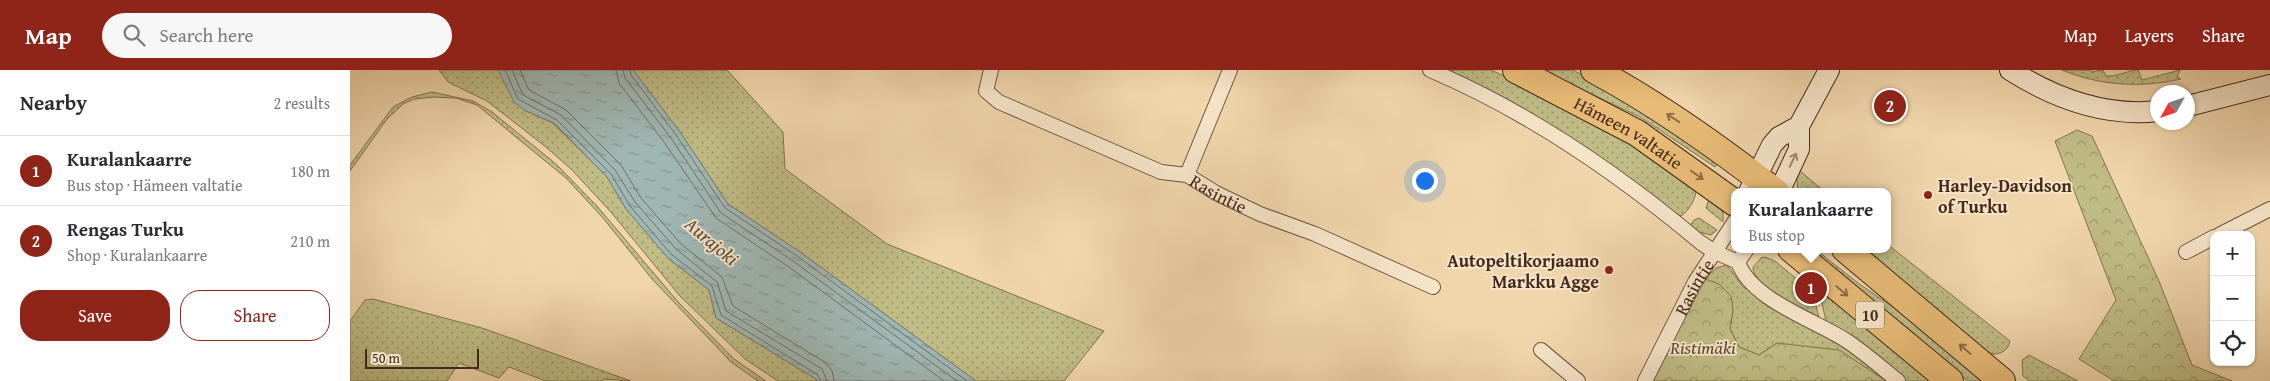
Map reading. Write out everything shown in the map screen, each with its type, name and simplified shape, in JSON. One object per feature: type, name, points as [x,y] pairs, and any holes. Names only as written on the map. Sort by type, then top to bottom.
[{"type":"highway","name":"Hämeen valtatie","points":[[1516,70],[1637,133],[1731,200]]},
{"type":"highway","name":"Hämeen valtatie","points":[[1594,70],[1649,102],[1730,156],[1765,188]]},
{"type":"highway","name":"10","points":[[1796,253],[1950,381]]},
{"type":"highway","name":"10","points":[[1850,253],[2002,381]]},
{"type":"street","points":[[1187,175],[1230,70]]},
{"type":"street","points":[[1430,70],[1479,93],[1566,143],[1631,186],[1715,252],[1738,262],[1745,278],[1760,290],[1847,341],[1898,381]]},
{"type":"street","points":[[1765,188],[1772,145],[1779,137],[1798,126],[1829,70]]},
{"type":"street","points":[[2010,70],[2034,86],[2071,101],[2111,110],[2150,111]]},
{"type":"street","name":"Rasintie","points":[[989,76],[986,91],[999,102],[1161,172],[1187,175],[1216,194],[1260,214],[1314,234],[1433,287]]},
{"type":"street","points":[[2195,104],[2270,84]]},
{"type":"street","points":[[1765,188],[1799,149],[1798,126]]},
{"type":"street","points":[[2227,231],[2270,208]]},
{"type":"street","name":"Rasintie","points":[[1645,381],[1691,290],[1731,227]]},
{"type":"street","points":[[2186,252],[2210,240]]},
{"type":"street","name":"Rasintie","points":[[1738,262],[1744,253]]},
{"type":"street","points":[[1541,350],[1578,381]]},
{"type":"green space","points":[[439,70],[498,70],[524,110],[553,123],[607,177],[626,209],[668,258],[709,290],[716,318],[819,381],[778,381],[745,359],[679,295],[610,211],[571,169],[487,101],[448,82]]},
{"type":"green space","points":[[633,70],[727,70],[783,132],[785,169],[887,244],[1104,331],[1064,381],[976,381],[800,252],[728,204],[680,132]]},
{"type":"green space","points":[[1443,70],[1491,70],[1541,93],[1630,143],[1696,188],[1692,203],[1681,216],[1676,214],[1633,180],[1589,151]]},
{"type":"green space","points":[[1541,70],[1573,70],[1615,93],[1719,160],[1715,167],[1640,117]]},
{"type":"green space","points":[[2062,70],[2091,70],[2092,72],[2103,70],[2106,76],[2110,76],[2138,70],[2142,80],[2180,70],[2177,77],[2181,79],[2151,84],[2121,84],[2091,79]]},
{"type":"green space","points":[[432,92],[473,101],[492,112],[556,164],[596,205],[680,304],[734,359],[766,381],[758,381],[731,362],[652,279],[603,218],[566,178],[477,105],[456,98],[434,97],[414,99],[403,104],[387,119],[350,171],[350,165],[393,107],[412,97]]},
{"type":"green space","points":[[2077,130],[2092,136],[2159,281],[2192,365],[2232,381],[2114,381],[2079,359],[2116,300],[2055,141]]},
{"type":"green space","points":[[1800,171],[1820,188],[1798,188],[1797,178]]},
{"type":"green space","points":[[1709,198],[1723,212],[1723,222],[1706,208]]},
{"type":"green space","points":[[1699,218],[1717,230],[1711,235],[1698,232],[1690,226],[1694,220]]},
{"type":"green space","points":[[1891,247],[2010,341],[2005,350],[1997,354],[1990,354],[1866,253],[1891,253]]},
{"type":"green space","points":[[1812,253],[1820,253],[1858,283],[1925,329],[1985,381],[1968,381]]},
{"type":"green space","points":[[1765,257],[1775,261],[1812,292],[1819,317],[1780,296],[1761,282],[1755,274],[1753,267],[1761,258]]},
{"type":"green space","points":[[1727,265],[1743,287],[1840,343],[1893,381],[1886,381],[1880,376],[1777,343],[1759,355],[1739,347],[1730,329],[1733,310],[1705,279],[1716,268]]},
{"type":"green space","name":"Ristimäki","points":[[1705,279],[1719,284],[1731,296],[1733,310],[1730,329],[1739,347],[1759,355],[1777,343],[1839,350],[1886,381],[1650,381],[1696,290]]},
{"type":"green space","points":[[1822,294],[1843,308],[1932,381],[1904,381],[1826,321],[1820,295]]},
{"type":"green space","points":[[373,299],[482,328],[631,381],[604,379],[602,381],[546,381],[509,367],[499,378],[459,363],[447,381],[350,381],[350,321],[365,300]]},
{"type":"green space","points":[[2029,355],[2078,381],[2029,381],[2023,376],[2022,360]]},
{"type":"water","name":"Aurajoki","points":[[498,70],[633,70],[680,132],[728,204],[800,252],[976,381],[819,381],[716,318],[709,290],[668,258],[626,209],[607,177],[554,123],[524,110],[514,102]]},
{"type":"place","name":"Rengas Turku","points":[[1890,106]]},
{"type":"place","name":"Harley-Davidson of Turku","points":[[1928,195]]},
{"type":"place","name":"Autopeltikorjaamo Markku Agge","points":[[1609,270]]},
{"type":"place","name":"Kuralankaarre","points":[[1811,288]]}]
